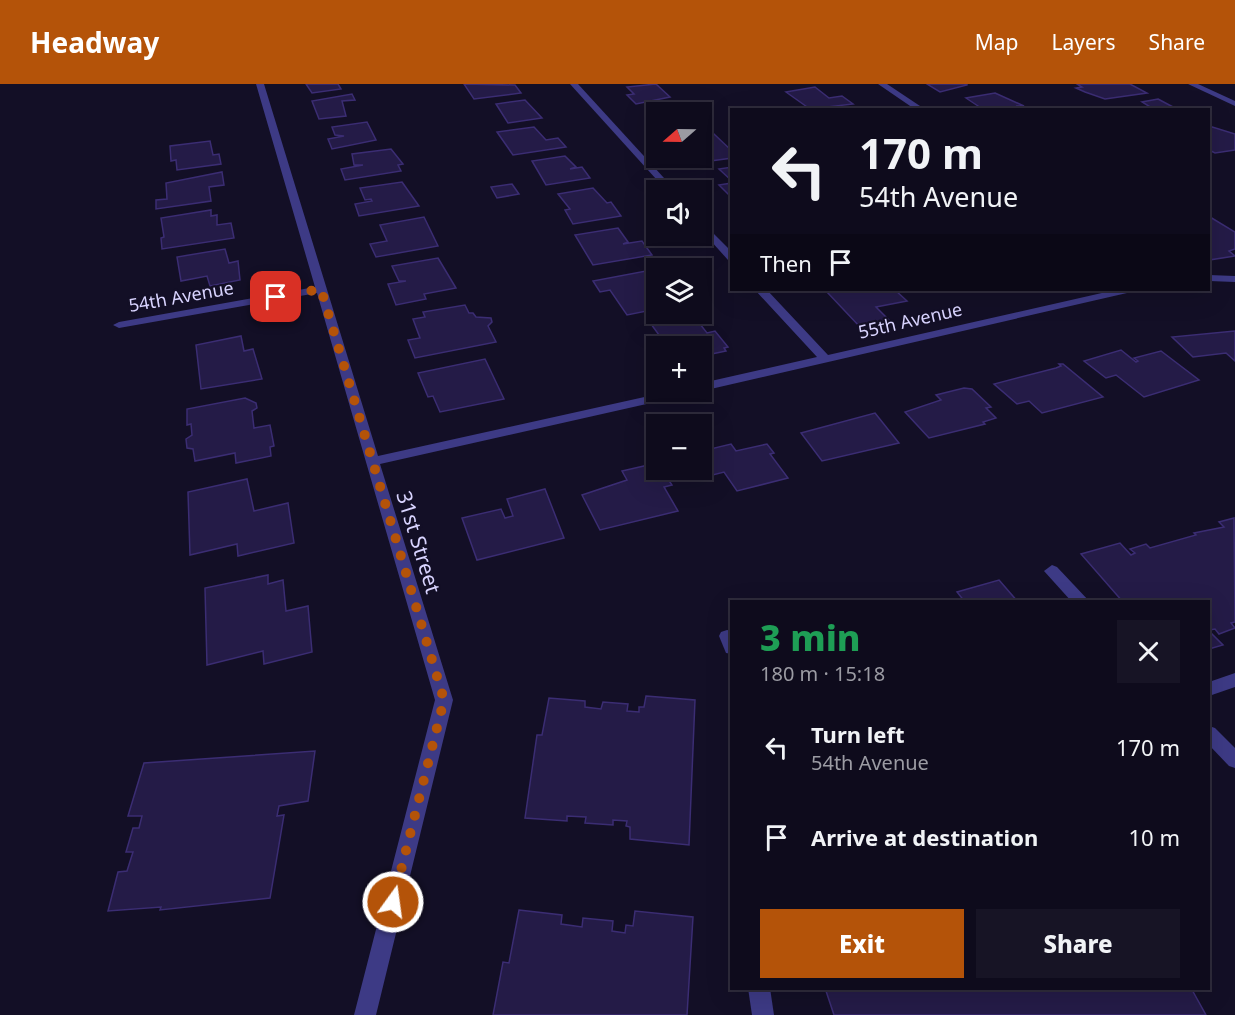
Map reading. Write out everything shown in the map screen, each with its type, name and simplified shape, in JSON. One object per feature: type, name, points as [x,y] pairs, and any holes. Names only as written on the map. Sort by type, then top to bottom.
[{"type":"street","name":"31st Street","points":[[260,84],[444,700],[365,1015]]},
{"type":"street","points":[[573,84],[662,180]]},
{"type":"street","points":[[882,84],[919,108]]},
{"type":"street","points":[[1192,84],[1235,104]]},
{"type":"street","points":[[712,236],[730,256]]},
{"type":"street","points":[[1210,278],[1235,279]]},
{"type":"street","name":"54th Avenue","points":[[118,325],[321,289]]},
{"type":"street","points":[[762,291],[825,359]]},
{"type":"street","name":"55th Avenue","points":[[712,385],[1123,291]]},
{"type":"street","points":[[373,461],[646,400]]},
{"type":"street","points":[[1052,571],[1080,600]]},
{"type":"street","points":[[1210,689],[1235,680]]},
{"type":"street","points":[[1210,734],[1235,760]]},
{"type":"street","points":[[759,990],[763,1015]]},
{"type":"building","points":[[306,84],[338,84],[341,89],[312,93]]},
{"type":"building","points":[[464,84],[515,85],[521,93],[474,99]]},
{"type":"building","points":[[656,84],[670,97],[636,104],[627,95],[634,94],[627,87]]},
{"type":"building","points":[[927,84],[967,84],[967,85],[940,92]]},
{"type":"building","points":[[1077,84],[1130,84],[1147,93],[1105,99],[1076,88],[1082,87]]},
{"type":"building","points":[[815,87],[829,98],[842,96],[853,104],[809,108],[786,92]]},
{"type":"building","points":[[995,93],[1024,106],[1018,106],[1021,108],[981,108],[966,98]]},
{"type":"building","points":[[352,94],[355,100],[342,101],[346,116],[319,119],[312,101]]},
{"type":"building","points":[[1158,99],[1177,108],[1152,108],[1142,102]]},
{"type":"building","points":[[525,100],[542,118],[508,123],[496,104]]},
{"type":"building","points":[[367,122],[376,140],[332,149],[328,139],[344,136],[335,135],[332,127]]},
{"type":"building","points":[[1210,126],[1235,134],[1235,150],[1215,153],[1210,150]]},
{"type":"building","points":[[534,127],[546,140],[558,138],[566,147],[513,155],[497,132]]},
{"type":"building","points":[[712,134],[730,149],[730,158],[712,161]]},
{"type":"building","points":[[210,141],[213,155],[219,154],[221,164],[177,170],[176,160],[171,161],[170,146]]},
{"type":"building","points":[[391,149],[403,164],[398,165],[401,171],[345,180],[341,169],[363,165],[354,165],[352,154]]},
{"type":"building","points":[[565,156],[576,167],[570,169],[582,167],[590,178],[546,185],[532,161]]},
{"type":"building","points":[[730,167],[730,179],[719,169]]},
{"type":"building","points":[[222,172],[224,185],[209,187],[211,201],[156,209],[156,200],[167,199],[166,183]]},
{"type":"building","points":[[402,182],[419,206],[359,216],[355,204],[372,201],[371,199],[365,200],[360,188]]},
{"type":"building","points":[[730,183],[730,196],[719,185]]},
{"type":"building","points":[[512,184],[519,194],[497,198],[491,187]]},
{"type":"building","points":[[593,188],[607,203],[611,202],[621,216],[573,224],[565,210],[570,209],[558,194]]},
{"type":"building","points":[[211,210],[211,216],[217,215],[217,225],[231,223],[234,238],[162,249],[161,238],[164,237],[161,218]]},
{"type":"building","points":[[424,217],[438,246],[376,257],[370,244],[387,241],[380,225]]},
{"type":"building","points":[[1210,217],[1235,232],[1235,249],[1229,251],[1235,256],[1210,260]]},
{"type":"building","points":[[618,228],[628,242],[623,244],[642,241],[652,255],[593,265],[575,235]]},
{"type":"building","points":[[225,249],[229,263],[238,261],[240,280],[210,286],[207,276],[181,281],[177,257]]},
{"type":"building","points":[[438,258],[456,288],[424,294],[426,299],[396,305],[388,284],[406,281],[399,281],[392,266]]},
{"type":"building","points":[[646,271],[646,311],[627,315],[610,290],[600,292],[593,281]]},
{"type":"building","points":[[896,291],[907,301],[876,307],[890,321],[860,327],[827,292]]},
{"type":"building","points":[[465,305],[469,313],[473,313],[476,317],[491,318],[492,322],[488,326],[496,342],[415,358],[408,340],[420,338],[413,319],[425,317],[423,312]]},
{"type":"building","points":[[651,324],[700,324],[707,333],[715,331],[728,347],[724,348],[726,351],[712,354],[712,336],[660,336]]},
{"type":"building","points":[[1235,331],[1235,361],[1226,353],[1193,357],[1172,337]]},
{"type":"building","points":[[241,336],[244,351],[253,349],[262,379],[201,389],[196,345]]},
{"type":"building","points":[[1121,350],[1136,362],[1138,361],[1134,358],[1161,351],[1199,380],[1144,397],[1116,375],[1106,378],[1084,361]]},
{"type":"building","points":[[485,359],[504,399],[440,412],[433,396],[428,397],[418,373]]},
{"type":"building","points":[[1059,364],[1063,364],[1103,397],[1042,413],[1029,401],[1017,404],[994,384],[1056,368],[1061,366]]},
{"type":"building","points":[[964,388],[972,389],[991,407],[986,408],[996,418],[983,422],[985,424],[929,438],[905,412],[941,400],[936,395]]},
{"type":"building","points":[[245,398],[256,403],[257,408],[252,411],[254,428],[270,425],[274,446],[270,447],[271,456],[236,463],[235,453],[195,461],[193,449],[187,448],[186,439],[192,435],[191,424],[187,425],[187,409]]},
{"type":"building","points":[[875,413],[899,443],[822,461],[801,433]]},
{"type":"building","points":[[731,444],[736,451],[767,444],[774,453],[770,454],[788,478],[737,491],[724,472],[712,475],[712,449]]},
{"type":"building","points":[[646,466],[646,480],[669,480],[672,485],[664,487],[678,511],[600,530],[582,495],[627,480],[622,471]]},
{"type":"building","points":[[247,479],[254,511],[288,503],[294,543],[238,556],[237,544],[190,555],[188,492]]},
{"type":"building","points":[[545,489],[564,538],[477,560],[462,518],[501,509],[505,518],[513,516],[507,499]]},
{"type":"building","points":[[1234,518],[1235,622],[1231,623],[1235,628],[1219,634],[1215,629],[1210,630],[1210,600],[1121,600],[1081,554],[1120,543],[1131,555],[1135,553],[1130,549],[1146,544],[1150,548],[1196,535],[1194,533],[1224,527],[1219,522]]},
{"type":"building","points":[[268,575],[268,584],[283,580],[286,611],[308,606],[312,652],[264,664],[263,651],[207,665],[205,588]]},
{"type":"building","points":[[999,580],[1016,600],[963,600],[957,592]]},
{"type":"building","points":[[1210,632],[1223,645],[1210,649]]},
{"type":"building","points":[[646,696],[695,700],[689,845],[630,839],[630,827],[626,826],[627,821],[613,820],[613,825],[585,823],[586,817],[567,816],[567,821],[525,818],[537,735],[542,735],[549,698],[585,701],[585,707],[601,709],[603,702],[628,704],[627,711],[639,712],[639,707],[644,707]]},
{"type":"building","points":[[315,751],[308,801],[279,806],[277,816],[284,815],[270,898],[160,910],[161,907],[108,911],[118,872],[127,871],[133,852],[126,852],[133,828],[139,828],[142,816],[128,816],[144,763]]},
{"type":"building","points":[[519,910],[562,915],[561,924],[582,927],[583,918],[613,921],[612,931],[625,933],[626,925],[633,926],[635,911],[693,917],[687,1015],[493,1015],[503,962],[509,963]]},
{"type":"building","points":[[826,990],[1192,990],[1206,1015],[834,1015]]},
{"type":"route","points":[[276,297],[321,289],[444,700],[393,902]]}]
